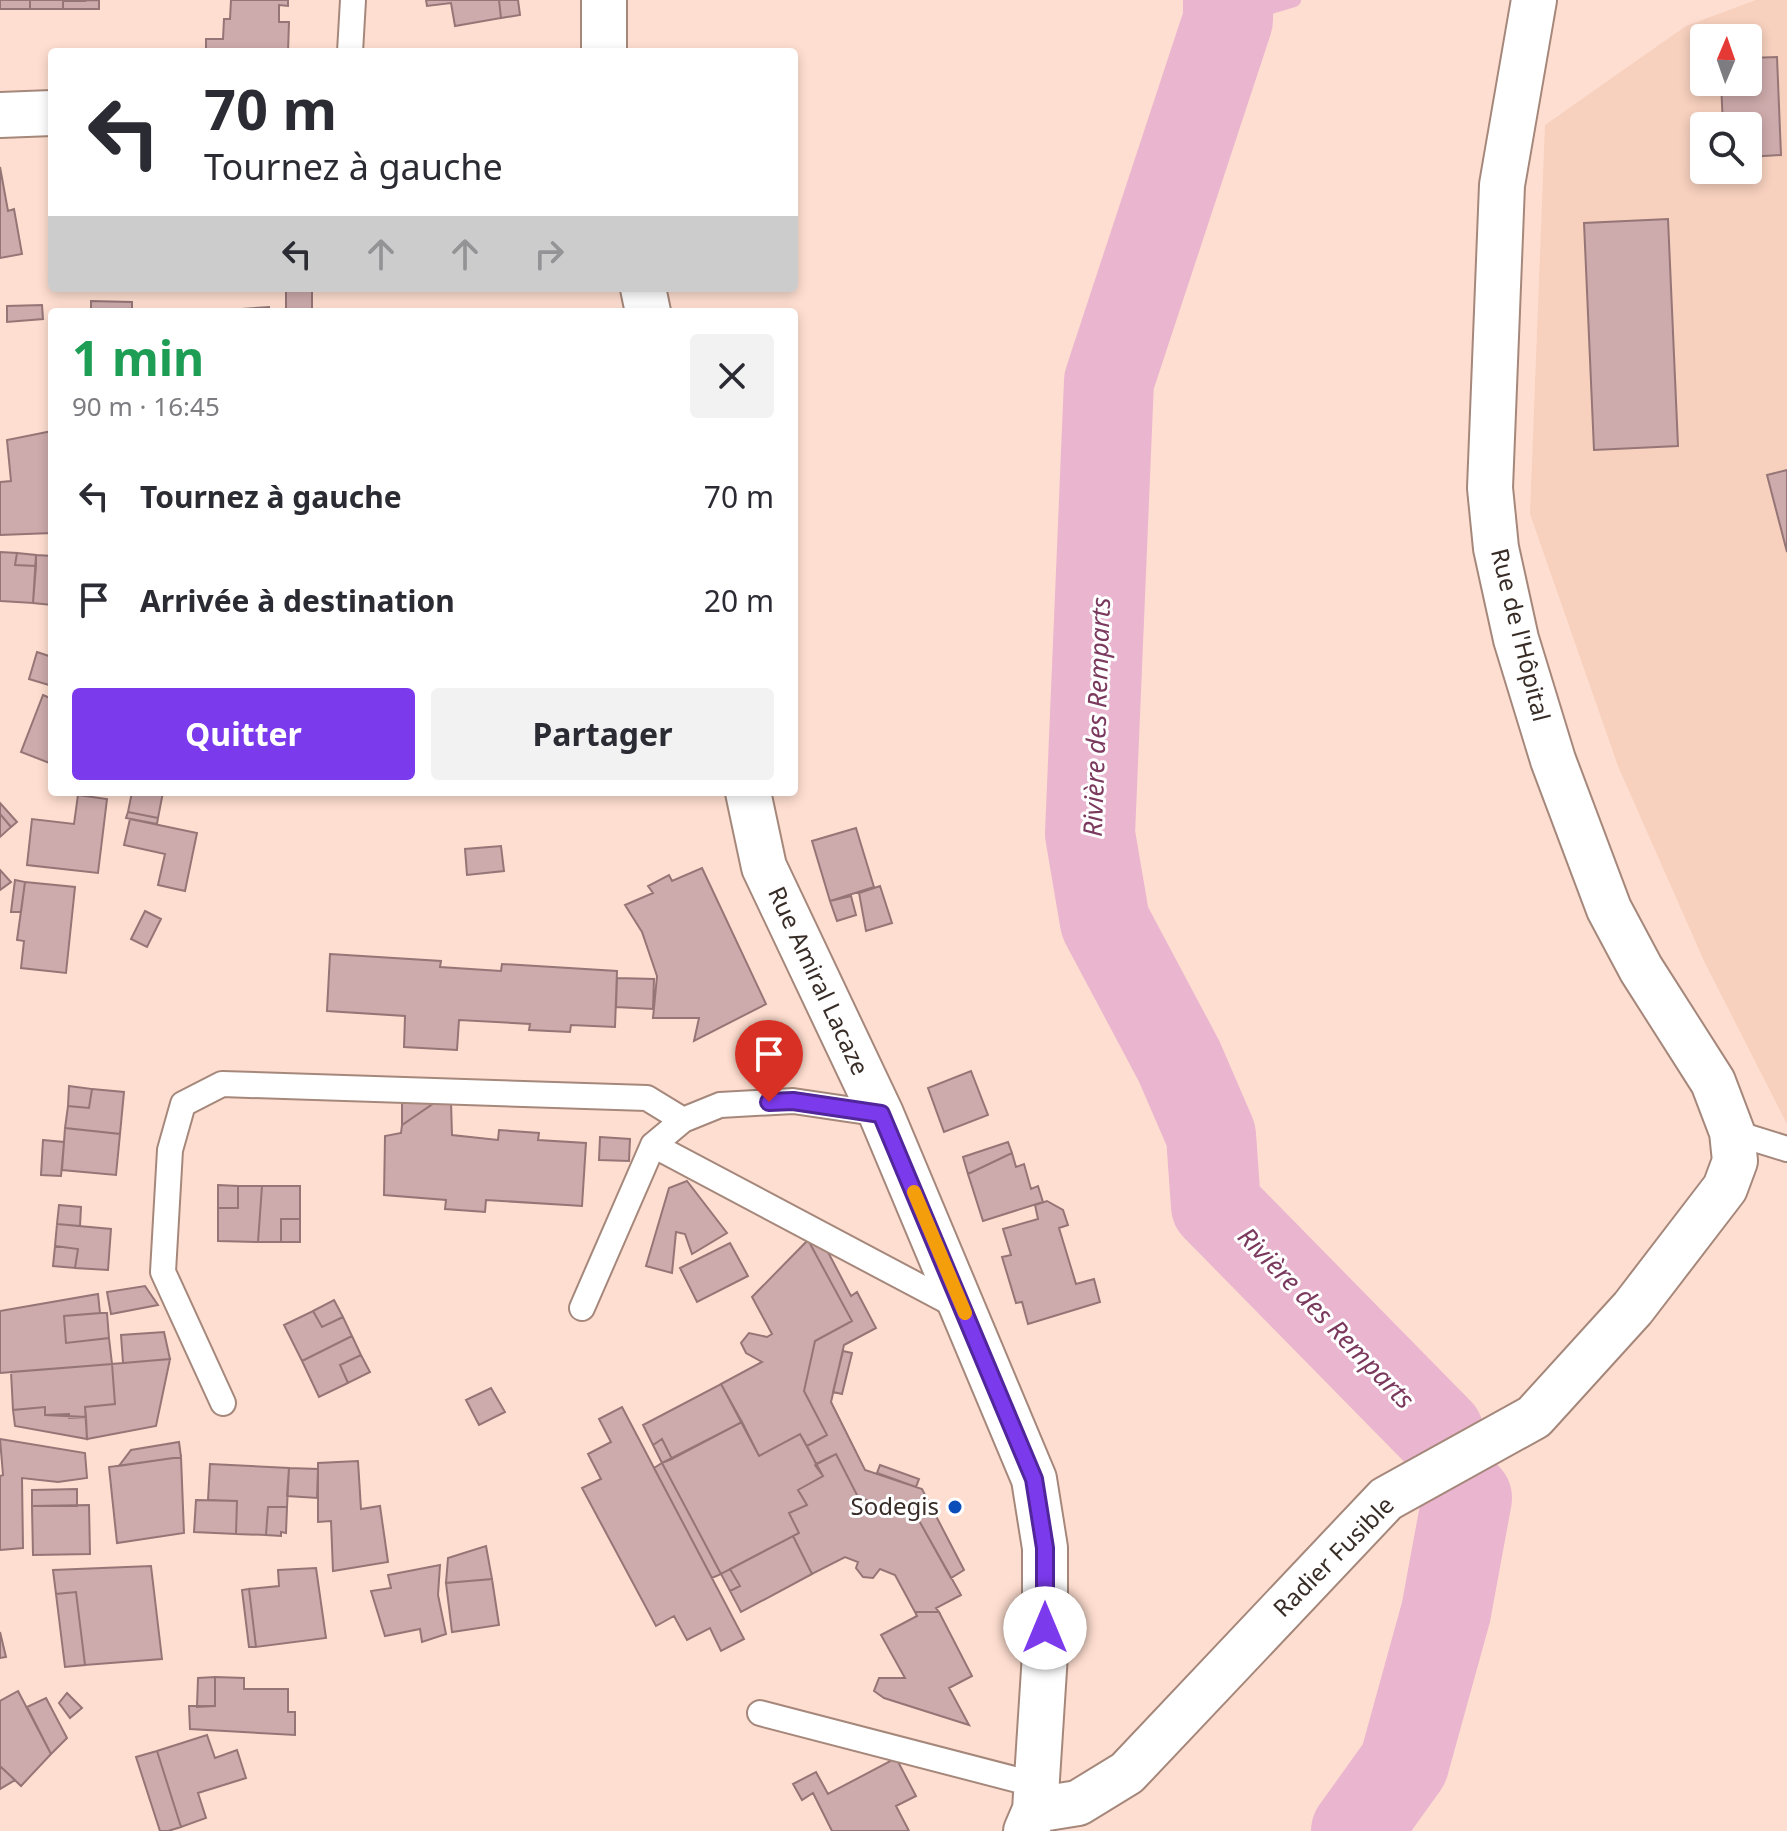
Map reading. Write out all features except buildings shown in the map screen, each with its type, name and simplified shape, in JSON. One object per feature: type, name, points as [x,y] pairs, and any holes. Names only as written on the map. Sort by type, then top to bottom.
[{"type":"street","points":[[604,0],[604,48]]},
{"type":"street","name":"Rue de l'Hôpital","points":[[1534,0],[1502,185],[1490,488],[1496,548],[1516,639],[1553,760],[1609,909],[1641,969],[1713,1082],[1732,1132]]},
{"type":"street","points":[[0,115],[48,113]]},
{"type":"street","name":"Rue Amiral Lacaze","points":[[749,796],[764,867],[881,1114],[1034,1479],[1045,1548],[1045,1654],[1033,1809]]},
{"type":"street","name":"Radier Fusible","points":[[1033,1809],[1078,1803],[1129,1771],[1386,1499],[1534,1417],[1633,1308],[1725,1188],[1735,1161],[1732,1132]]},
{"type":"lane","points":[[350,48],[353,0]]},
{"type":"lane","points":[[223,1403],[163,1272],[170,1150],[183,1104],[222,1084],[647,1098],[683,1120]]},
{"type":"lane","points":[[582,1308],[653,1145],[683,1120],[720,1105],[793,1101],[881,1114]]},
{"type":"lane","points":[[1732,1132],[1787,1149]]},
{"type":"lane","points":[[653,1145],[964,1310]]},
{"type":"lane","points":[[760,1713],[1033,1809]]},
{"type":"shaded area","points":[[1756,0],[1787,0],[1787,1124],[1704,961],[1618,766],[1530,514],[1545,125],[1690,25],[1690,96],[1762,96],[1762,24],[1691,24]]},
{"type":"waterway","name":"Rivière des Remparts","points":[[1228,0],[1228,20],[1109,381],[1090,834],[1105,922],[1179,1061],[1211,1135],[1216,1206],[1439,1433]]},
{"type":"waterway","points":[[1228,20],[1294,0]]},
{"type":"waterway","name":"Rivière des Remparts","points":[[1356,1831],[1404,1764],[1446,1612],[1467,1498]]},
{"type":"slow traffic","points":[[914,1192],[965,1313]]},
{"type":"place","name":"Sodegis","points":[[955,1507]]},
{"type":"route","points":[[769,1102],[793,1101],[881,1114],[1034,1479],[1045,1548],[1045,1628]]}]
